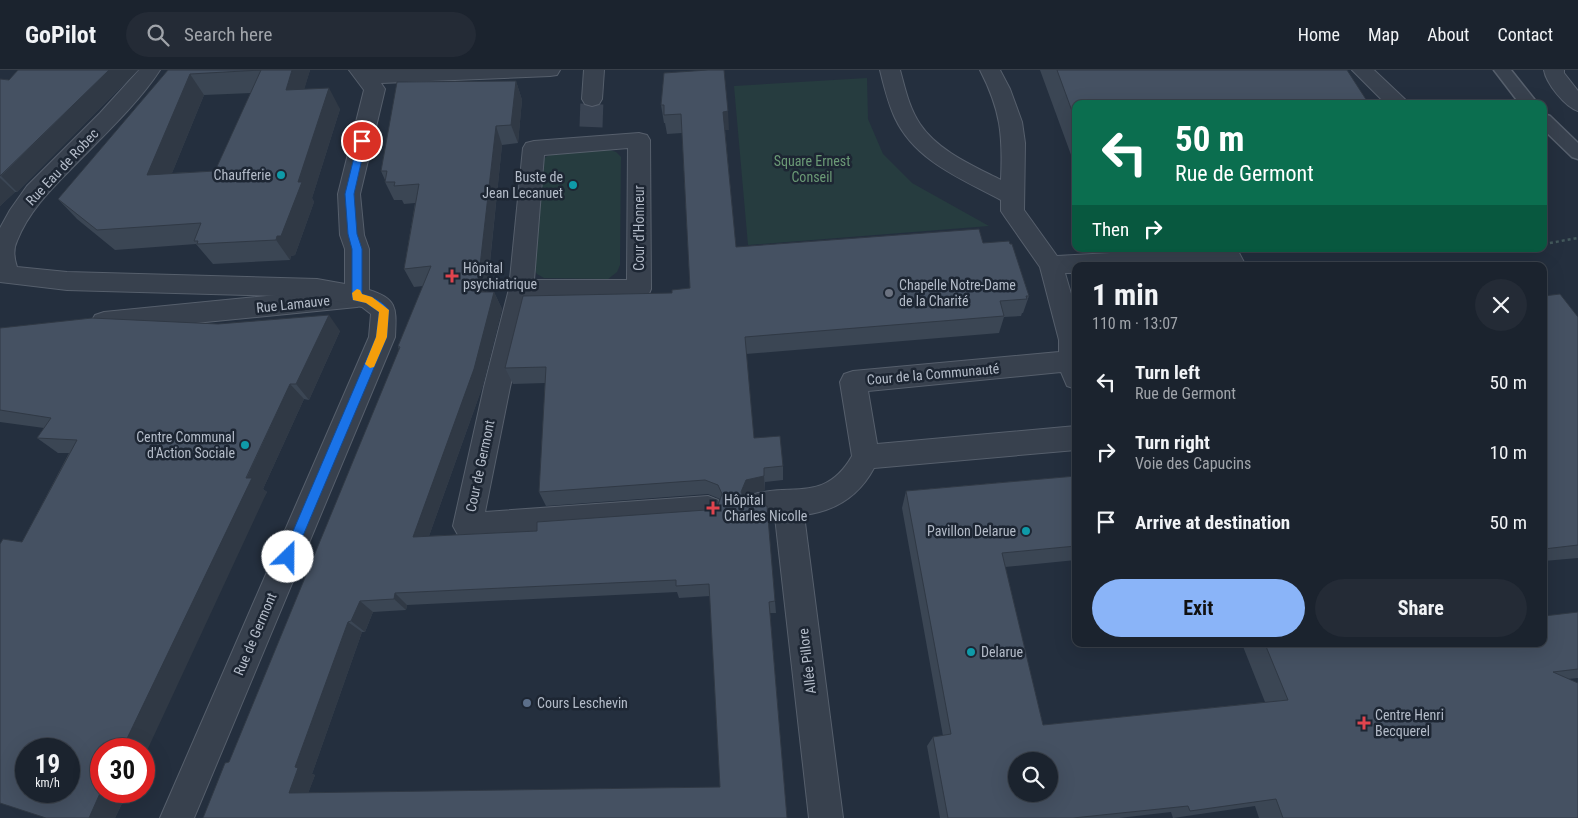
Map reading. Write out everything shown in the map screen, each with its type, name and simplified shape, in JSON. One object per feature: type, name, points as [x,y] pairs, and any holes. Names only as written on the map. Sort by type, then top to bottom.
[{"type":"street","name":"Rue Eau de Robec","points":[[67,281],[4,276],[2,258],[4,242],[18,216],[35,192],[108,118],[150,70]]},
{"type":"street","points":[[361,73],[550,70]]},
{"type":"street","points":[[592,99],[594,70]]},
{"type":"street","points":[[890,70],[900,107],[913,131],[926,145],[1012,196]]},
{"type":"street","points":[[990,70],[1000,88],[1011,122],[1014,143],[1013,211],[1051,265],[1069,299],[1072,340]]},
{"type":"street","points":[[1362,70],[1394,100]]},
{"type":"street","points":[[1554,70],[1565,90],[1578,104]]},
{"type":"street","points":[[357,297],[357,249],[352,234],[349,194],[375,89],[361,73]]},
{"type":"street","name":"Cour d'Honneur","points":[[590,134],[639,140],[639,290],[521,289],[534,148],[590,134]]},
{"type":"street","points":[[1104,262],[1229,255],[1232,262]]},
{"type":"street","points":[[1051,265],[1072,264]]},
{"type":"street","name":"Rue Lamauve","points":[[67,281],[317,288],[357,297]]},
{"type":"street","name":"Cour de Germont","points":[[521,289],[497,387],[468,526],[708,509]]},
{"type":"street","name":"Rue Lamauve","points":[[77,324],[134,321],[357,297]]},
{"type":"street","name":"Rue de Germont","points":[[177,818],[382,337],[384,310],[368,300],[357,297]]},
{"type":"street","name":"Cour de la Communauté","points":[[866,457],[853,382],[1072,370]]},
{"type":"street","points":[[866,457],[1072,438]]},
{"type":"street","name":"Allée Pillore","points":[[826,818],[773,504],[822,499],[842,491],[858,474],[866,457]]},
{"type":"lane","points":[[1502,70],[1527,100]]},
{"type":"lane","points":[[1547,123],[1578,153]]},
{"type":"path","points":[[1547,243],[1578,238]]},
{"type":"green space","name":"Square Ernest Conseil","points":[[867,78],[868,119],[883,154],[912,183],[989,226],[748,245],[734,86]]},
{"type":"green space","points":[[610,150],[616,152],[621,157],[620,265],[617,272],[608,279],[544,278],[537,274],[532,266],[539,164],[556,151]]},
{"type":"building","points":[[18,70],[109,70],[0,176],[0,79],[9,80]]},
{"type":"building","points":[[168,70],[261,70],[292,70],[286,90],[329,88],[298,182],[302,182],[281,236],[277,236],[276,240],[197,244],[198,241],[194,241],[201,223],[97,230],[58,199]],"holes":[[[261,70],[215,171],[147,175],[190,74]]]},
{"type":"building","points":[[724,70],[728,111],[723,112],[736,247],[979,229],[983,243],[1009,241],[1012,244],[1029,296],[1026,296],[1027,299],[1000,301],[1004,316],[745,337],[754,438],[780,436],[783,466],[764,468],[764,476],[746,480],[741,492],[746,502],[756,506],[767,506],[775,601],[769,602],[787,818],[203,818],[225,763],[229,762],[400,347],[398,346],[431,266],[404,269],[419,184],[394,186],[395,182],[385,182],[387,171],[381,171],[397,82],[516,81],[511,125],[496,126],[477,292],[494,292],[474,369],[413,537],[537,531],[537,522],[706,510],[718,505],[722,494],[718,485],[705,480],[539,492],[546,367],[505,368],[523,296],[672,293],[672,290],[690,288],[681,114],[664,115],[664,105],[661,105],[664,73]],"holes":[[[676,580],[676,586],[709,584],[720,787],[289,793],[298,768],[295,767],[348,622],[351,621],[360,601],[394,599],[395,593]]]},
{"type":"building","points":[[1057,70],[1347,70],[1366,100],[1072,100],[1072,111]]},
{"type":"building","points":[[1560,294],[1578,317],[1578,545],[1547,549],[1547,296]]},
{"type":"building","points":[[329,315],[296,384],[290,384],[246,478],[252,478],[127,738],[90,738],[90,803],[96,803],[89,818],[46,818],[0,803],[0,544],[3,539],[22,542],[77,440],[37,438],[51,418],[0,410],[0,328],[92,318],[218,324]]},
{"type":"building","name":"Centre Henri Becquerel","points":[[1072,476],[1072,546],[1002,553],[1043,725],[1288,700],[1266,647],[1547,647],[1547,616],[1578,612],[1578,669],[1553,672],[1578,683],[1578,818],[1283,818],[1276,799],[1190,811],[1188,806],[1073,818],[948,818],[933,737],[951,734],[906,491]]},
{"type":"tunnel","points":[[591,127],[592,99]]},
{"type":"slow traffic","points":[[357,293],[357,297],[368,300],[384,310],[382,337],[370,364]]},
{"type":"place","name":"Chaufferie","points":[[281,175]]},
{"type":"place","name":"Buste de Jean Lecanuet","points":[[573,185]]},
{"type":"place","name":"Hôpital psychiatrique","points":[[452,276]]},
{"type":"place","name":"Chapelle Notre-Dame de la Charité","points":[[889,293]]},
{"type":"place","name":"Centre Communal d'Action Sociale","points":[[245,445]]},
{"type":"place","name":"Hôpital Charles Nicolle","points":[[713,508]]},
{"type":"place","name":"Pavillon Delarue","points":[[1026,531]]},
{"type":"place","name":"Delarue","points":[[971,652]]},
{"type":"place","name":"Cours Leschevin","points":[[527,703]]},
{"type":"place","name":"Centre Henri Becquerel","points":[[1364,723]]},
{"type":"route","points":[[288,557],[382,337],[384,310],[368,300],[357,297],[357,249],[352,234],[349,194],[362,141]]}]
